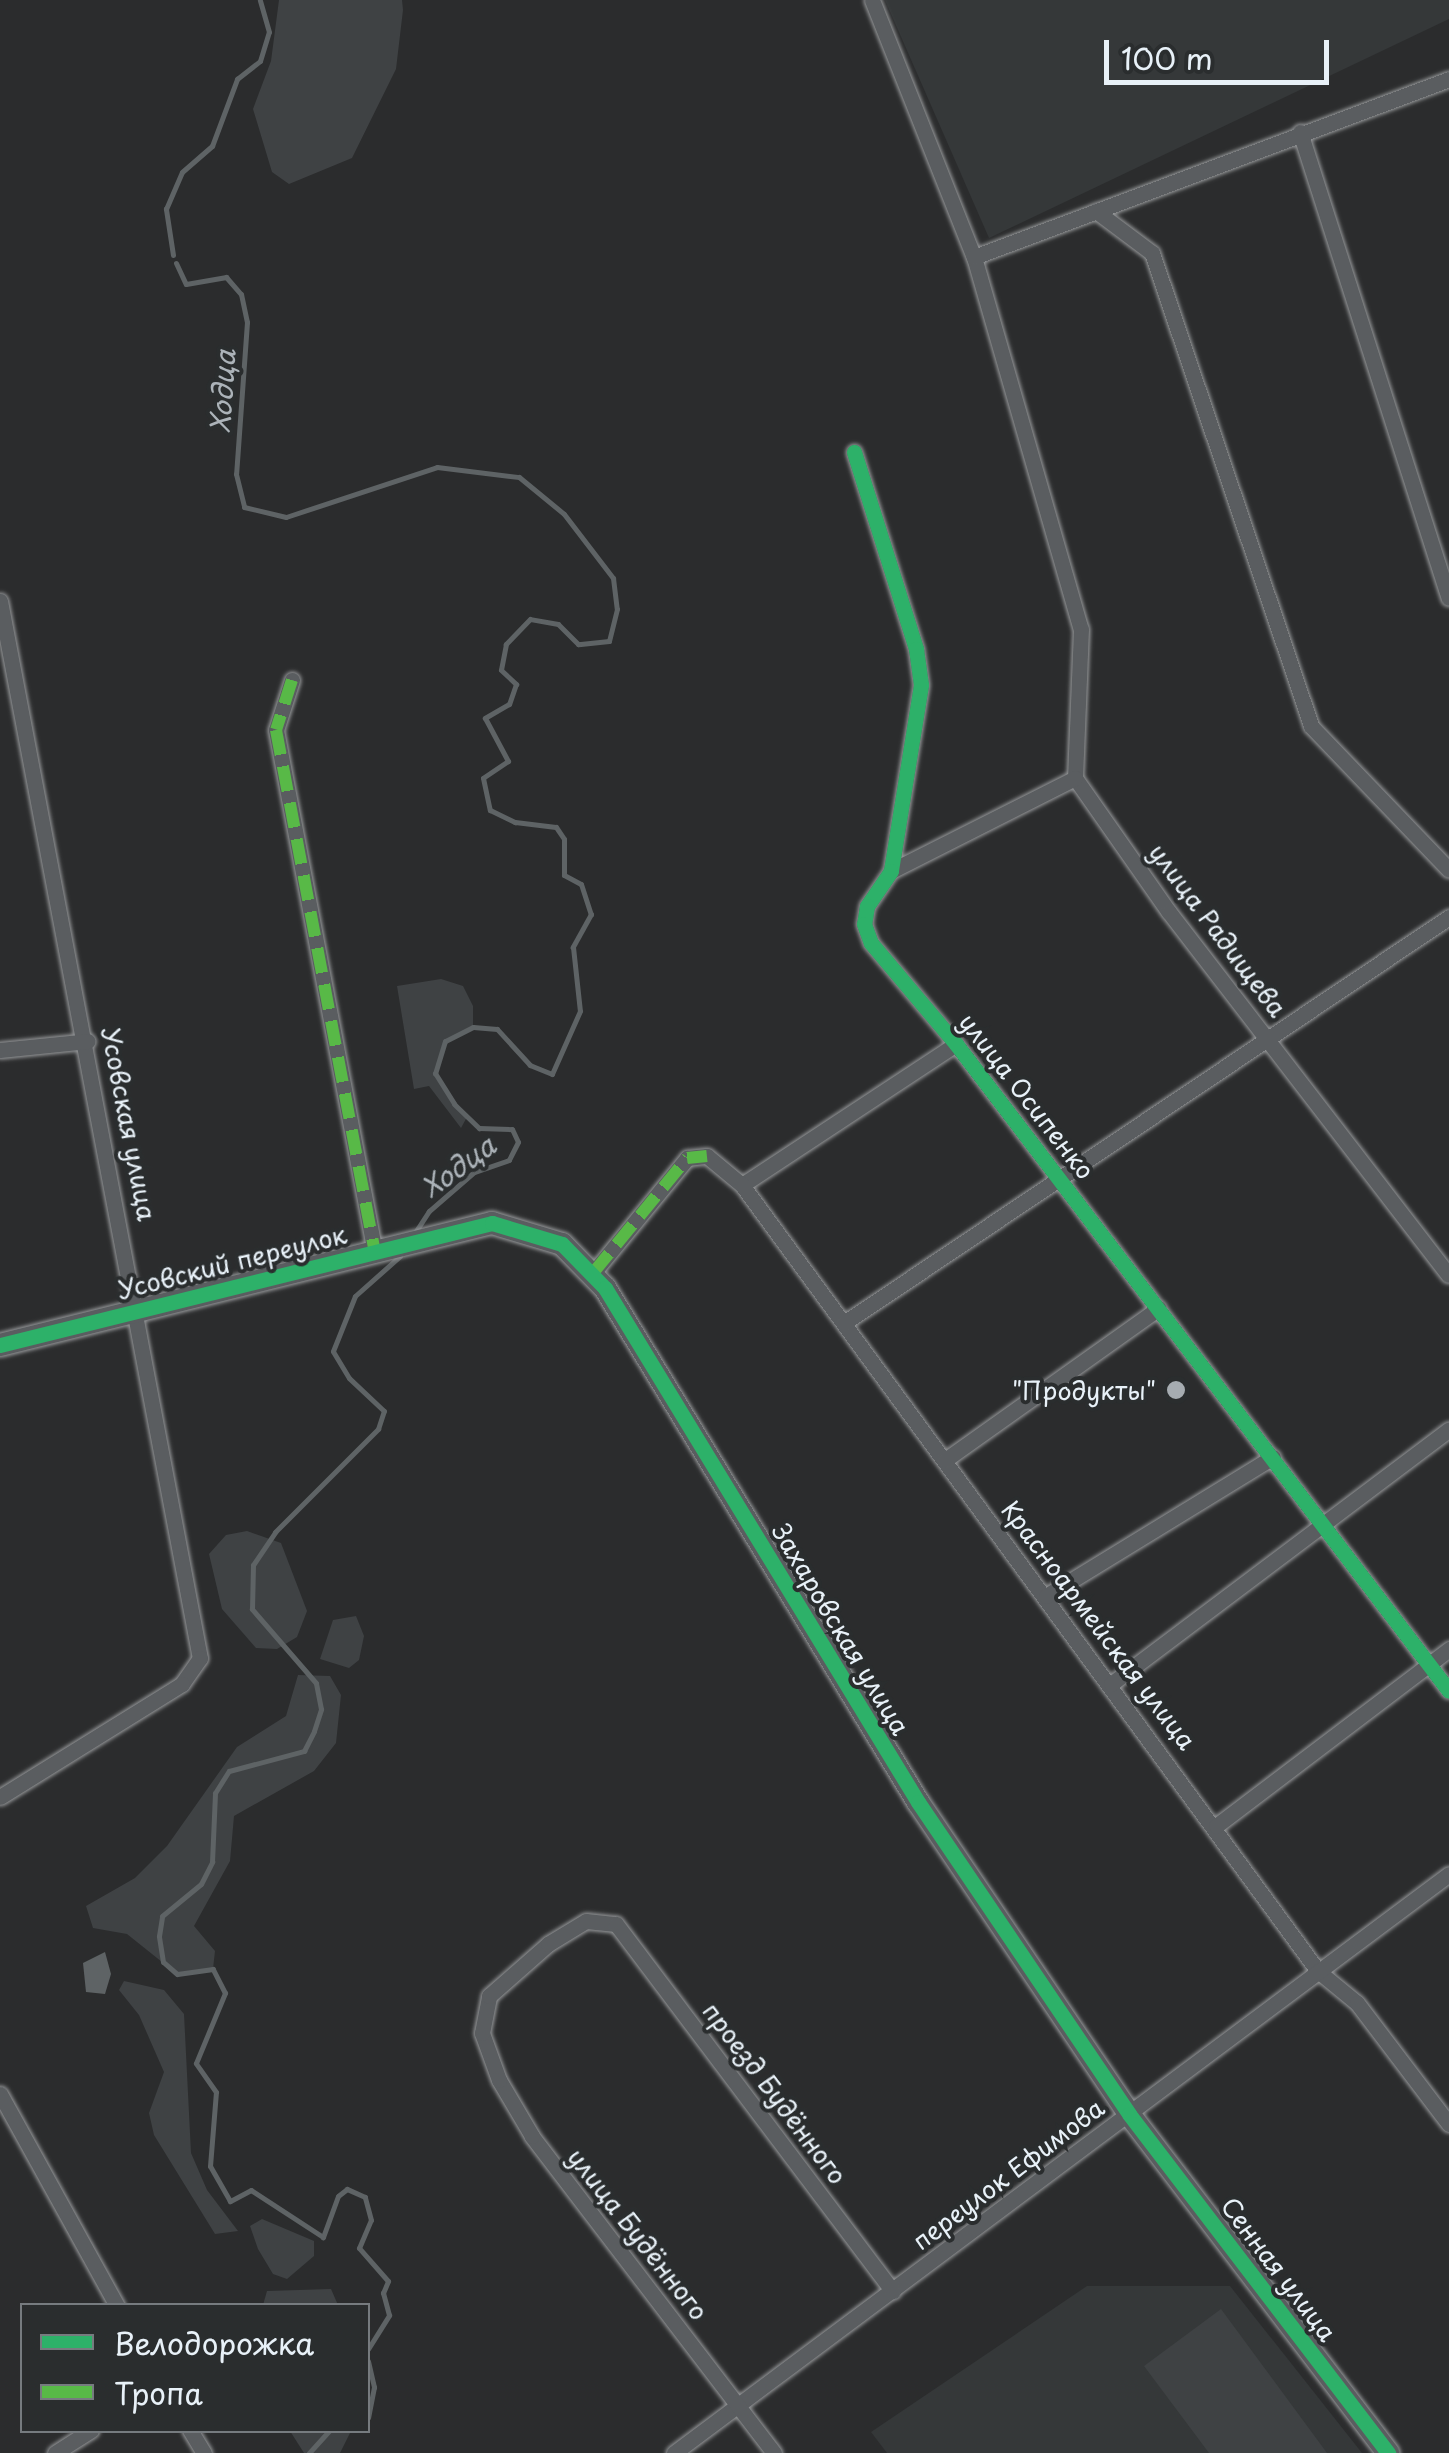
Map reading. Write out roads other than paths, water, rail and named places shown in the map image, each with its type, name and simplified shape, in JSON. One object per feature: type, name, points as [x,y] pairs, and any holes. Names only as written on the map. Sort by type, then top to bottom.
[{"type":"street","points":[[872,0],[974,257],[1082,629],[1075,778],[891,871]]},
{"type":"street","points":[[974,257],[1449,79]]},
{"type":"street","points":[[1300,132],[1449,598]]},
{"type":"street","points":[[1096,211],[1152,252],[1311,726],[1449,870]]},
{"type":"street","name":"улица Осипенко","points":[[854,452],[916,649],[921,685],[891,871],[867,906],[864,924],[871,943],[1058,1175],[1449,1691]]},
{"type":"street","name":"Усовская улица","points":[[0,601],[88,1042],[200,1658],[182,1684],[0,1796]]},
{"type":"street","points":[[292,680],[276,730],[385,1250]]},
{"type":"street","name":"улица Радищева","points":[[1075,778],[1449,1275]]},
{"type":"street","points":[[844,1323],[1265,1034],[1449,917]]},
{"type":"street","points":[[0,1050],[88,1042]]},
{"type":"street","points":[[742,1185],[956,1044]]},
{"type":"street","name":"Красноармейская улица","points":[[593,1273],[687,1158],[708,1156],[742,1185],[1112,1684],[1318,1971],[1358,2003],[1449,2124]]},
{"type":"street","name":"Захаровская улица","points":[[476,1227],[492,1224],[540,1233],[593,1273],[918,1802],[1130,2114]]},
{"type":"street","name":"Усовский переулок","points":[[0,1345],[476,1227]]},
{"type":"street","points":[[946,1460],[1159,1308]]},
{"type":"street","points":[[1112,1684],[1449,1429]]},
{"type":"street","points":[[1046,1596],[1273,1457]]},
{"type":"street","points":[[1216,1826],[1449,1649]]},
{"type":"street","name":"переулок Ефимова","points":[[674,2453],[1449,1874]]},
{"type":"street","name":"улица Будённого","points":[[616,1924],[603,1918],[586,1922],[510,1974],[489,1996],[482,2033],[499,2080],[532,2136],[774,2453]]},
{"type":"street","name":"проезд Будённого","points":[[616,1924],[894,2291]]},
{"type":"street","points":[[0,2094],[115,2303]]},
{"type":"street","name":"Сенная улица","points":[[1130,2114],[1388,2453]]},
{"type":"street","points":[[56,2453],[86,2433]]},
{"type":"waterway","name":"Ходца","points":[[173,255],[166,209],[182,172],[212,146],[237,79],[260,61],[269,32],[260,0]]},
{"type":"waterway","name":"Ходца","points":[[176,263],[186,284],[226,277],[241,294],[247,322],[236,474],[244,507],[286,517],[437,467],[519,477],[564,514],[613,578],[617,609],[609,641],[578,644],[558,624],[530,619],[506,644],[501,670],[516,684],[509,704],[485,718],[508,761],[483,778],[490,810],[515,822],[556,827],[564,839],[564,875],[581,884],[591,914],[573,947],[580,1011],[552,1074],[530,1065],[497,1029],[473,1027],[445,1041],[435,1073],[454,1104],[479,1128],[512,1129],[518,1142],[509,1160],[474,1172],[429,1211],[414,1234]]},
{"type":"waterway","name":"Ходца","points":[[370,2346],[389,2315],[383,2293],[388,2281],[359,2248],[371,2220],[365,2197],[347,2189],[338,2196],[323,2237],[251,2190],[230,2201],[210,2166],[216,2092],[196,2063],[225,1993],[213,1969],[177,1974],[163,1962],[159,1936],[162,1916],[201,1884],[212,1862],[215,1793],[229,1771],[304,1751],[314,1731],[321,1709],[316,1683],[252,1609],[253,1565],[275,1532],[378,1429],[384,1411],[349,1378],[333,1351],[355,1296],[400,1256]]},
{"type":"waterway","name":"Ходца","points":[[370,2370],[374,2387],[370,2407]]},
{"type":"waterway","name":"Ходца","points":[[309,2453],[327,2433]]},
{"type":"place","name":"\"Продукты\"","points":[[1176,1390]]}]
